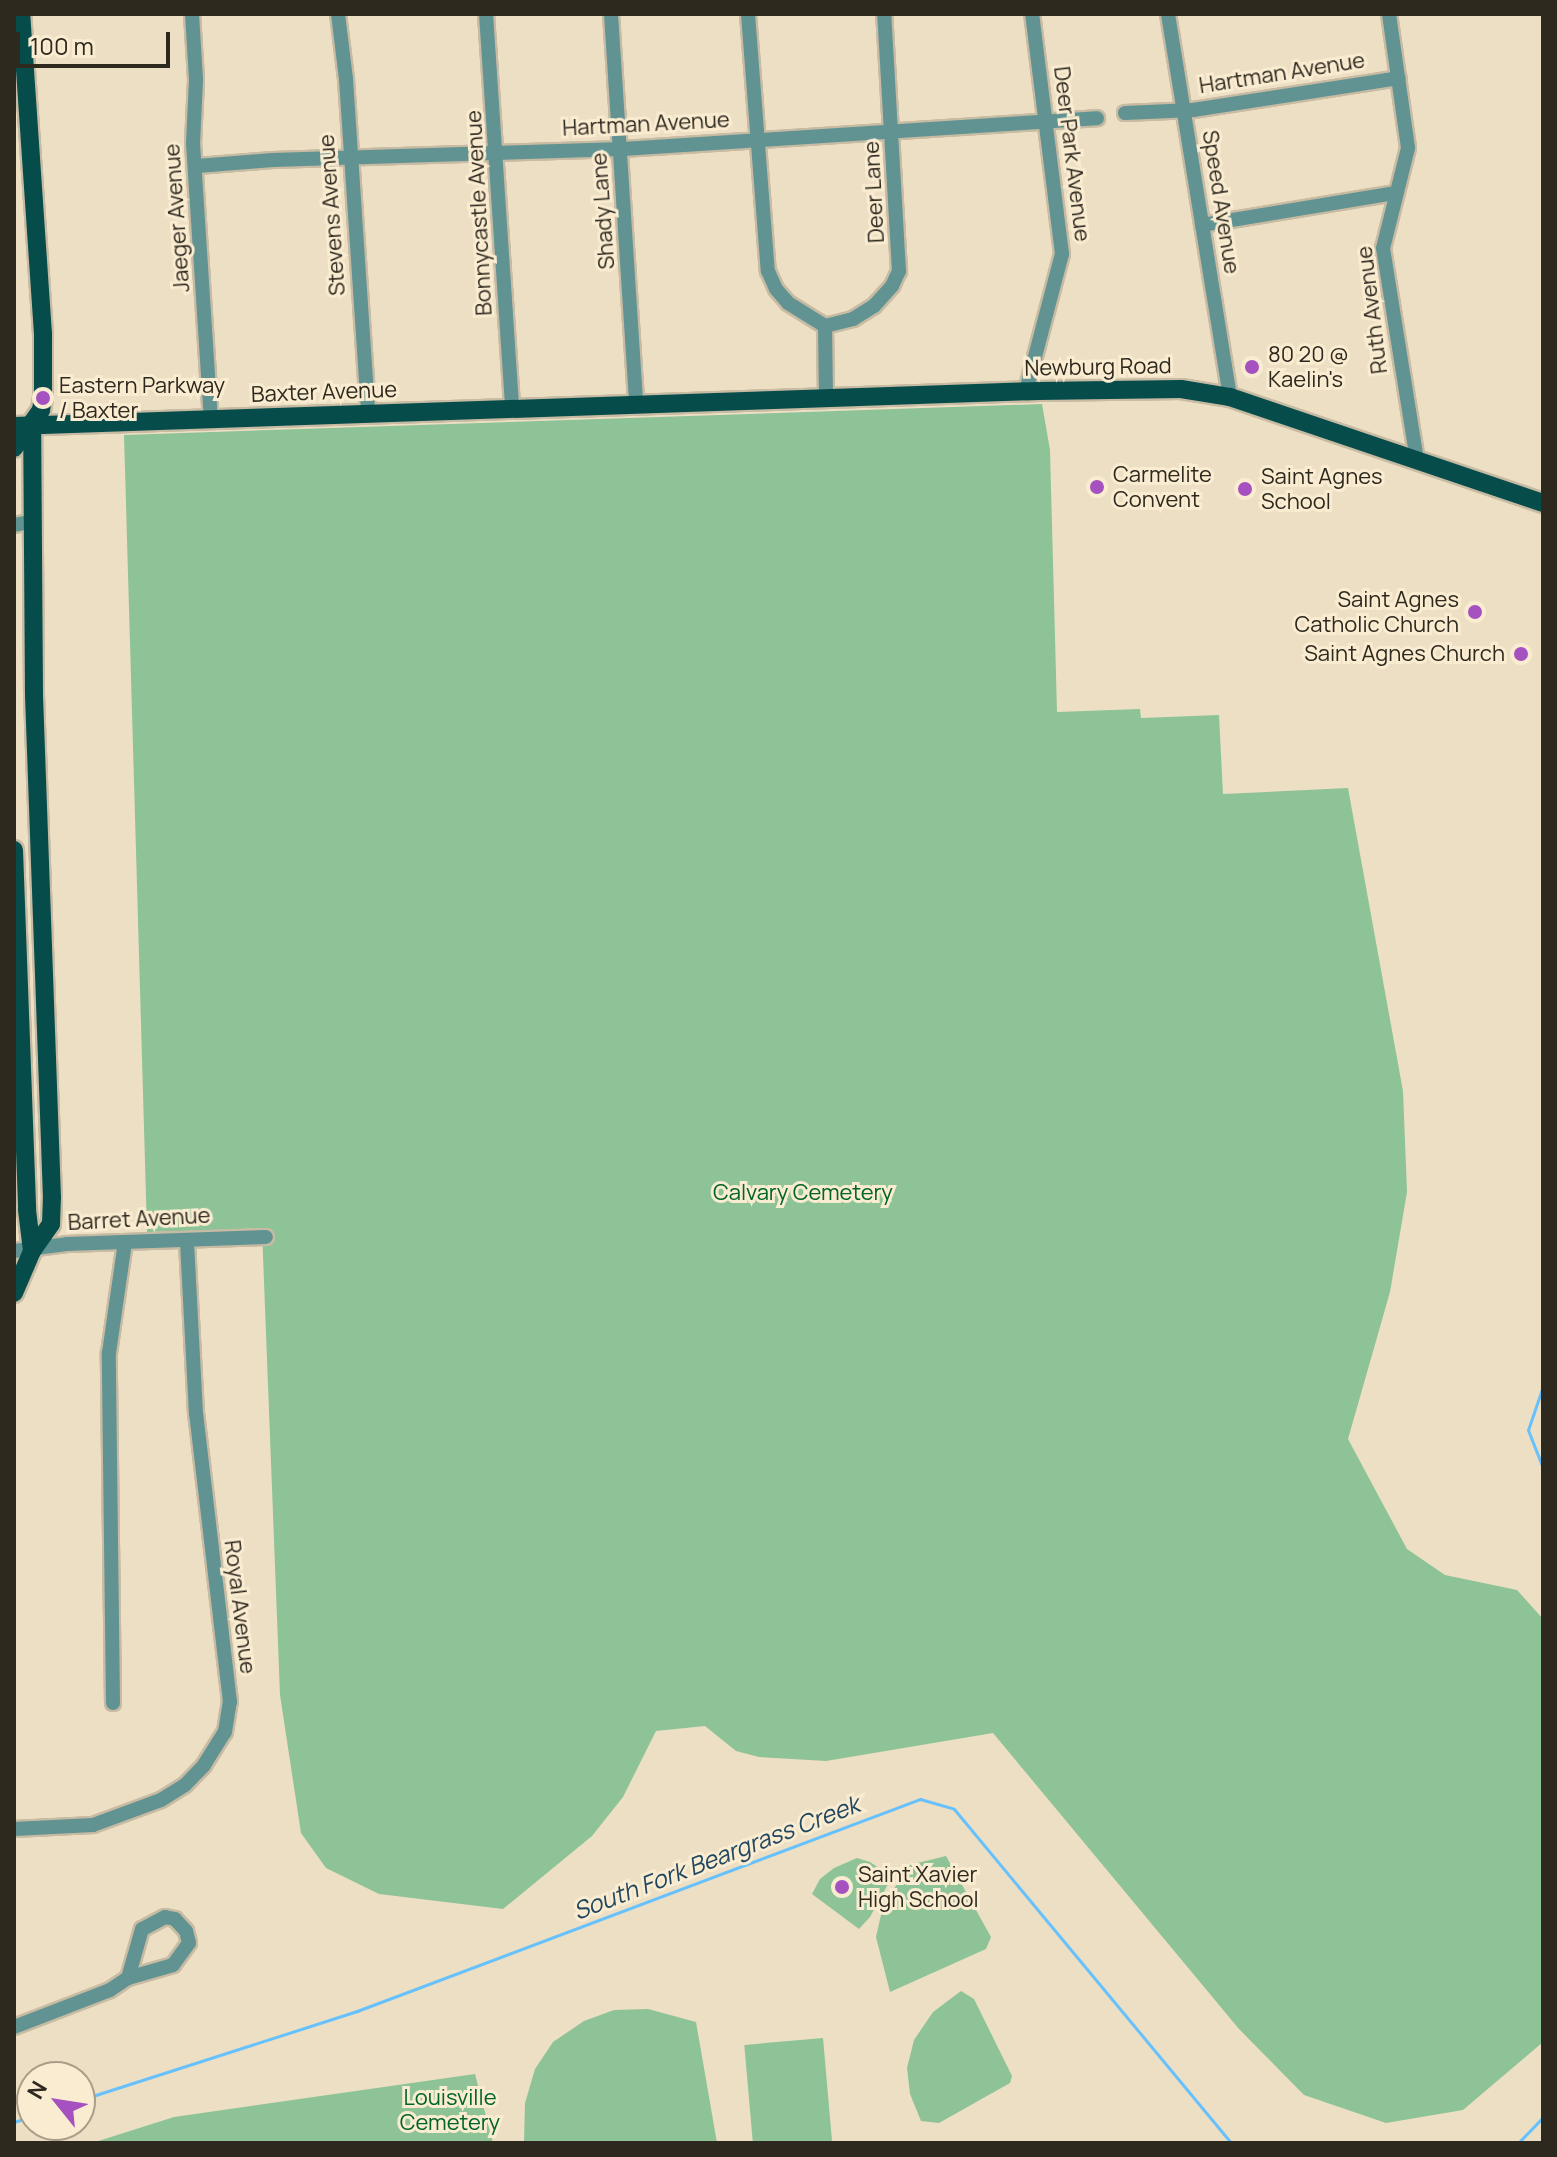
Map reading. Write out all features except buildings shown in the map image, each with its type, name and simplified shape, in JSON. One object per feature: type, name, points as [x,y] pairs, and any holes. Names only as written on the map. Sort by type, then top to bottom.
[{"type":"main road","points":[[14,448],[23,426],[42,407],[43,334],[21,14]]},
{"type":"main road","name":"Newburg Road","points":[[636,405],[1026,391],[1181,389],[1230,397],[1543,503]]},
{"type":"main road","name":"Baxter Avenue","points":[[23,426],[636,405]]},
{"type":"main road","points":[[23,426],[22,524],[41,854],[52,1198],[51,1224],[23,1251]]},
{"type":"main road","points":[[14,850],[27,1210],[14,1293]]},
{"type":"street","name":"Jaeger Avenue","points":[[192,14],[196,80],[193,143],[197,166],[211,420]]},
{"type":"street","name":"Stevens Avenue","points":[[338,14],[346,79],[368,413]]},
{"type":"street","name":"Bonnycastle Avenue","points":[[486,14],[512,409]]},
{"type":"street","name":"Shady Lane","points":[[611,14],[636,405]]},
{"type":"street","points":[[748,14],[765,251],[771,280],[788,303],[825,326],[826,399]]},
{"type":"street","name":"Deer Lane","points":[[825,326],[867,311],[881,300],[896,280],[900,250],[884,14]]},
{"type":"street","name":"Deer Park Avenue","points":[[1026,391],[1062,254],[1032,14]]},
{"type":"street","name":"Speed Avenue","points":[[1168,14],[1230,397]]},
{"type":"street","name":"Ruth Avenue","points":[[1389,14],[1408,148],[1383,248],[1417,461]]},
{"type":"street","name":"Hartman Avenue","points":[[1125,113],[1184,111],[1399,78]]},
{"type":"street","name":"Hartman Avenue","points":[[197,166],[350,157],[622,149],[1097,118]]},
{"type":"street","points":[[1202,225],[1396,193]]},
{"type":"street","points":[[14,867],[25,853],[41,854]]},
{"type":"street","name":"Barret Avenue","points":[[23,1251],[67,1244],[266,1237]]},
{"type":"street","name":"Royal Avenue","points":[[14,1829],[93,1825],[161,1800],[185,1785],[204,1765],[225,1732],[230,1702],[196,1414],[187,1241]]},
{"type":"street","points":[[113,1703],[109,1353],[125,1242]]},
{"type":"street","points":[[14,2027],[110,1990],[128,1978],[157,1972],[182,1955],[189,1943],[186,1931],[175,1919],[165,1917],[142,1929],[128,1978]]},
{"type":"green space","name":"Calvary Cemetery","points":[[1042,404],[1050,450],[1057,712],[1140,709],[1141,718],[1219,715],[1223,794],[1348,788],[1403,1091],[1407,1192],[1390,1292],[1348,1439],[1407,1549],[1445,1575],[1517,1590],[1543,1619],[1543,2042],[1463,2110],[1386,2123],[1304,2095],[1239,2029],[993,1733],[826,1761],[759,1757],[736,1751],[705,1726],[656,1731],[623,1797],[592,1836],[503,1909],[379,1894],[326,1868],[301,1833],[280,1695],[262,1230],[147,1232],[124,435]]},
{"type":"green space","points":[[946,1856],[991,1937],[986,1949],[890,1992],[876,1937],[883,1906],[909,1865]]},
{"type":"green space","points":[[857,1858],[870,1862],[892,1877],[870,1917],[859,1929],[812,1894],[820,1879],[834,1868]]},
{"type":"green space","points":[[961,1991],[974,1999],[1012,2076],[1010,2083],[939,2123],[921,2121],[910,2094],[907,2068],[914,2040],[933,2012]]},
{"type":"green space","points":[[648,2009],[696,2022],[717,2143],[524,2143],[525,2103],[535,2069],[553,2042],[584,2021],[614,2010]]},
{"type":"green space","points":[[823,2038],[832,2143],[753,2143],[744,2045]]},
{"type":"green space","name":"Louisville Cemetery","points":[[475,2074],[493,2143],[92,2143],[174,2117]]},
{"type":"waterway","name":"South Fork Beargrass Creek","points":[[1543,1386],[1528,1430],[1543,1468]]},
{"type":"waterway","name":"South Fork Beargrass Creek","points":[[96,2095],[357,2011],[920,1799],[954,1809],[1231,2143]]},
{"type":"waterway","name":"South Fork Beargrass Creek","points":[[1518,2143],[1543,2117]]},
{"type":"place","name":"80 20 @ Kaelin's","points":[[1252,367]]},
{"type":"place","name":"Eastern Parkway / Baxter","points":[[43,398]]},
{"type":"place","name":"Carmelite Convent","points":[[1097,487]]},
{"type":"place","name":"Saint Agnes School","points":[[1245,489]]},
{"type":"place","name":"Saint Agnes Catholic Church","points":[[1475,612]]},
{"type":"place","name":"Saint Agnes Church","points":[[1521,654]]},
{"type":"place","name":"Saint Xavier High School","points":[[842,1887]]}]
